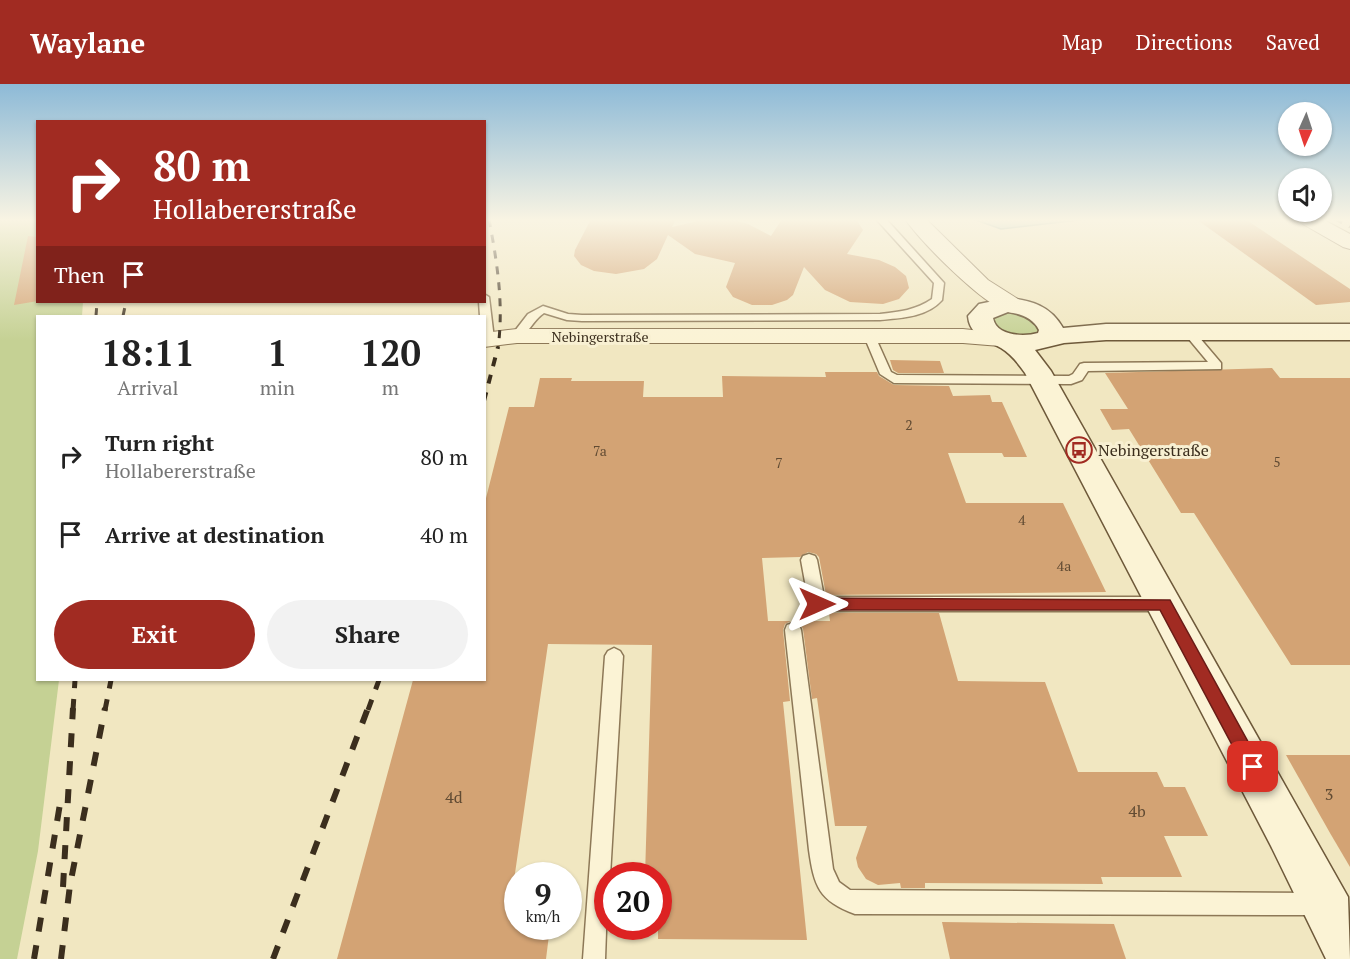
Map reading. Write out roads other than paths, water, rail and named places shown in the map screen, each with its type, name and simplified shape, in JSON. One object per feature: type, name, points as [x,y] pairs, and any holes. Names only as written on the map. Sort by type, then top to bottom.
[{"type":"street","points":[[954,260],[987,290],[1013,306]]},
{"type":"street","points":[[964,270],[974,291],[974,325]]},
{"type":"street","points":[[974,325],[990,308],[1013,306],[1028,309],[1042,350],[1164,604],[1326,904],[1350,956]]},
{"type":"street","name":"Nebingerstraße","points":[[486,340],[517,336],[870,336],[974,325]]},
{"type":"street","points":[[974,325],[1025,354],[1106,332],[1350,332]]},
{"type":"lane","points":[[517,336],[532,316],[543,309],[567,317],[582,318],[880,317],[910,314],[926,309],[937,300],[939,284],[917,260]]},
{"type":"lane","points":[[870,336],[886,374],[894,379],[1042,350],[1071,380],[1082,374],[1084,367],[1217,366],[1189,332]]},
{"type":"lane","points":[[809,560],[817,604],[1164,604]]},
{"type":"lane","points":[[793,630],[819,850],[826,881],[836,896],[855,903],[1326,904]]},
{"type":"lane","points":[[594,959],[614,656]]},
{"type":"railway","points":[[496,260],[500,299],[498,348]]},
{"type":"railway","points":[[96,315],[97,303]]},
{"type":"railway","points":[[123,315],[126,303]]},
{"type":"railway","points":[[486,393],[498,347]]},
{"type":"railway","points":[[73,710],[75,681]]},
{"type":"railway","points":[[105,710],[111,681]]},
{"type":"railway","points":[[368,710],[379,681]]},
{"type":"railway","points":[[63,887],[73,708]]},
{"type":"railway","points":[[61,959],[70,885],[105,708]]},
{"type":"railway","points":[[273,959],[368,708]]},
{"type":"railway","points":[[34,959],[61,798]]},
{"type":"place","name":"Nebingerstraße","points":[[1079,450]]}]
